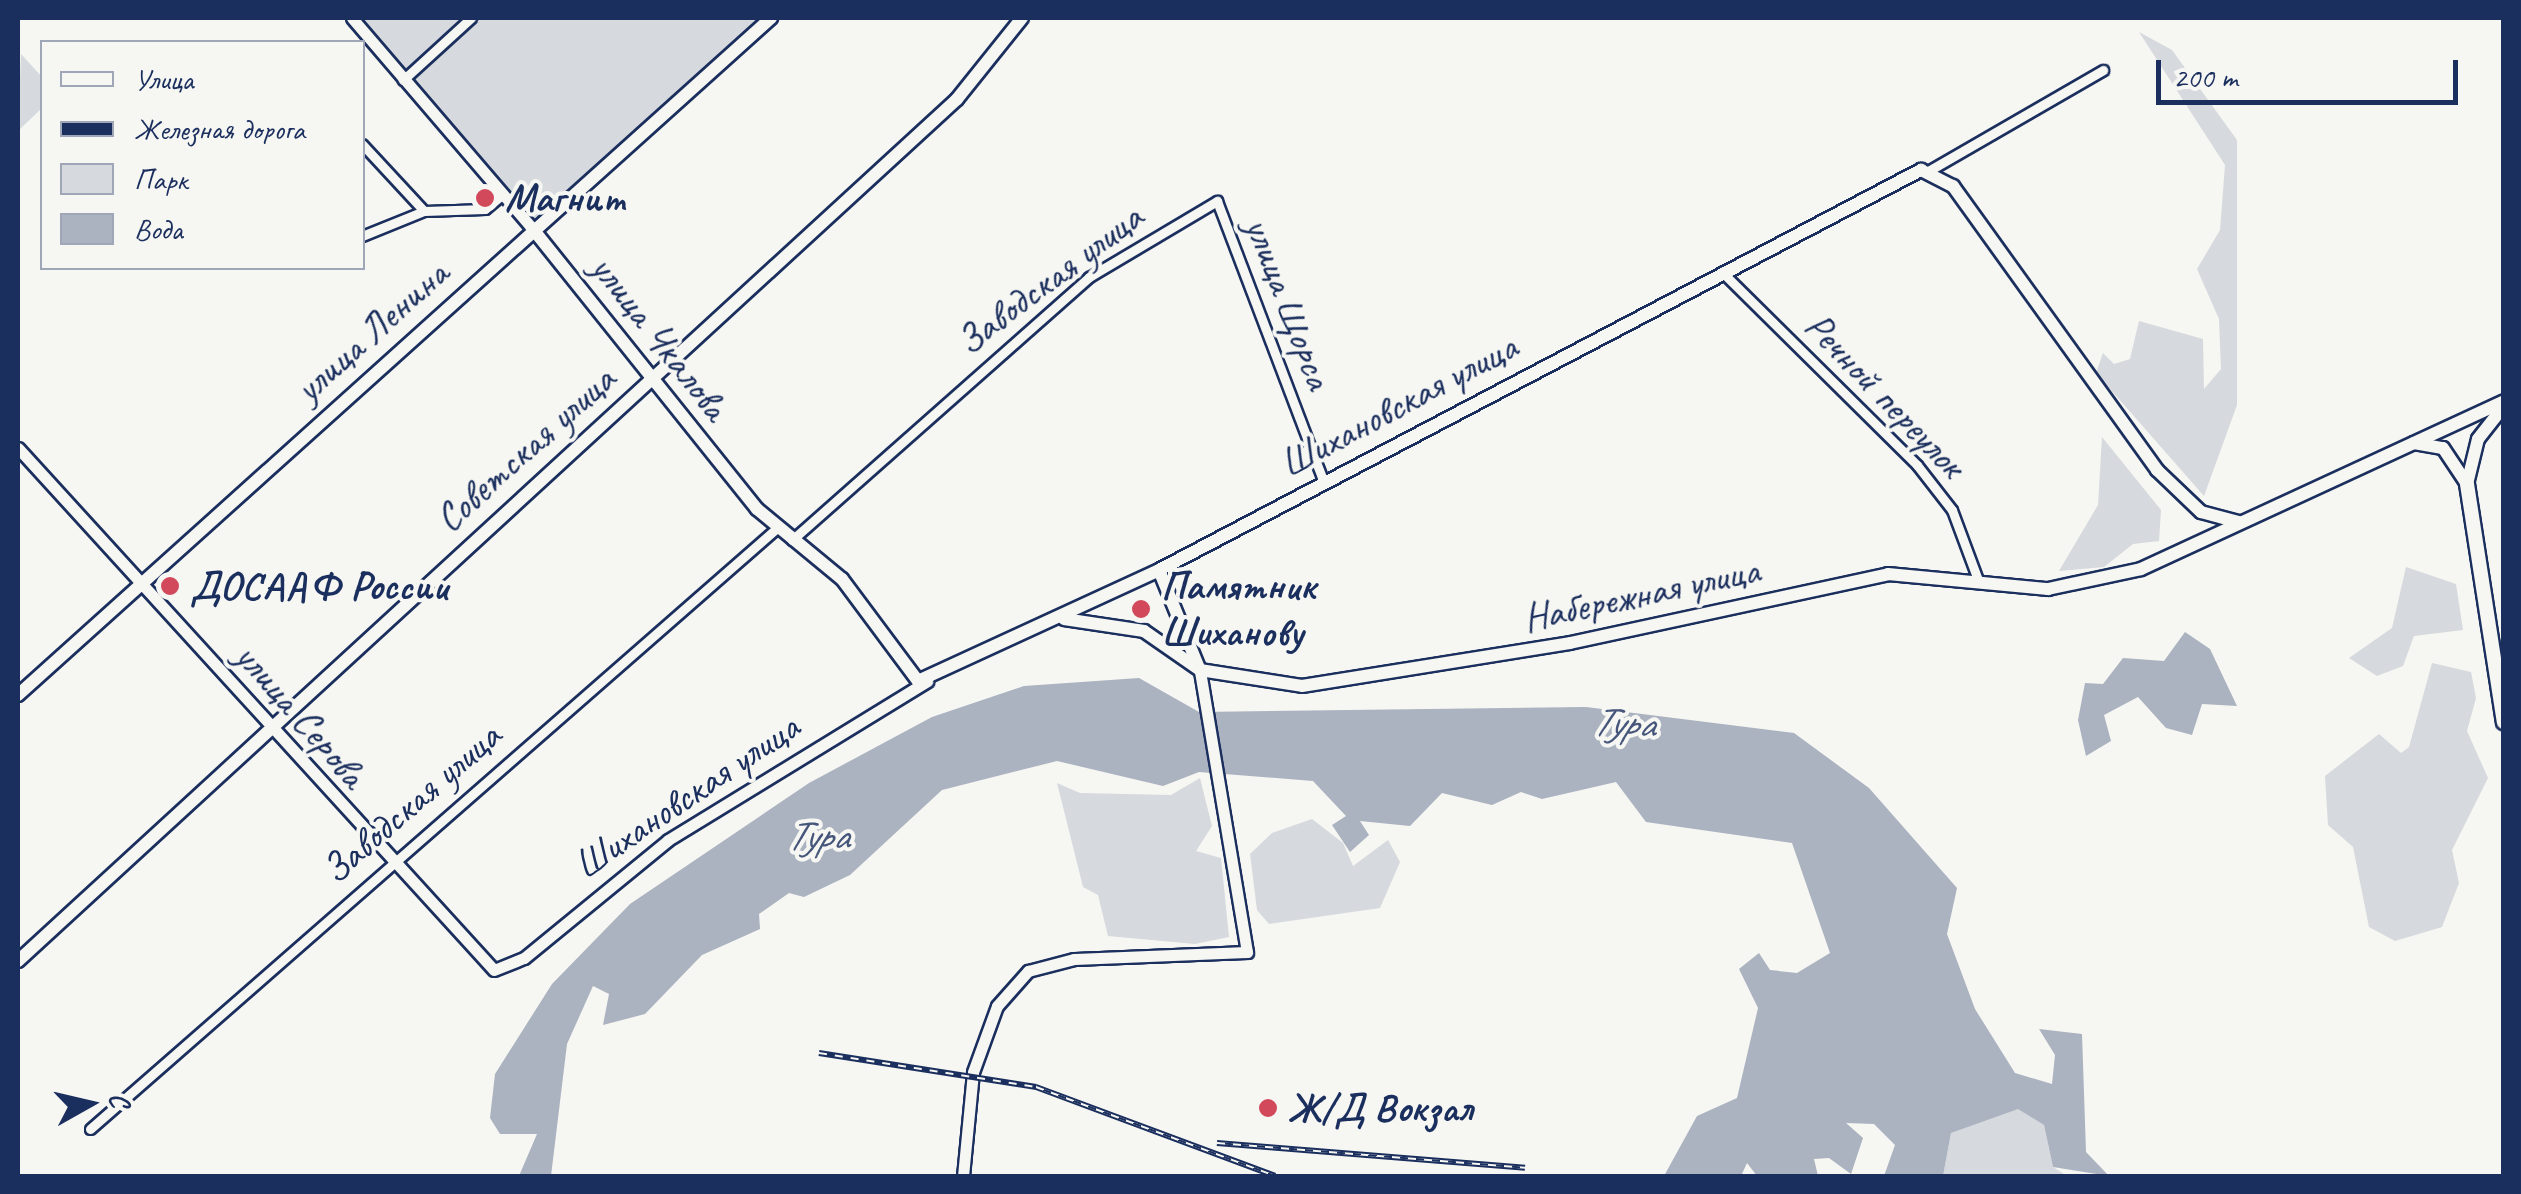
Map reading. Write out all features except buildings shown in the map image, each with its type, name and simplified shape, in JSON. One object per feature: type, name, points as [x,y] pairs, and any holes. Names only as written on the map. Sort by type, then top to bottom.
[{"type":"main road","name":"улица Ленина","points":[[18,696],[532,228],[771,18]]},
{"type":"main road","name":"Советская улица","points":[[18,961],[957,99],[1022,18]]},
{"type":"main road","name":"Шихановская улица","points":[[927,681],[1159,570],[1892,180],[1930,170]]},
{"type":"main road","points":[[1930,170],[1953,186],[2137,447],[2201,512],[2239,522]]},
{"type":"main road","name":"улица Чкалова","points":[[532,228],[777,528],[842,579],[901,669],[927,681]]},
{"type":"main road","points":[[2504,404],[2478,439],[2467,484],[2504,722]]},
{"type":"main road","name":"Набережная улица","points":[[1057,619],[1144,632],[1200,670],[1265,683],[1339,683],[1888,574],[2048,589],[2087,582],[2212,536],[2401,445],[2504,404]]},
{"type":"main road","points":[[2401,445],[2443,448],[2467,484]]},
{"type":"main road","points":[[1159,570],[1200,670]]},
{"type":"street","name":"улица Чкалова","points":[[352,18],[532,228]]},
{"type":"street","points":[[403,80],[471,18]]},
{"type":"street","points":[[1930,170],[2103,70]]},
{"type":"street","points":[[365,147],[424,212]]},
{"type":"street","points":[[365,235],[424,212],[485,209],[503,194]]},
{"type":"street","name":"улица Щорса","points":[[1218,201],[1324,482]]},
{"type":"street","name":"Заводская улица","points":[[792,540],[1089,276],[1218,201]]},
{"type":"street","name":"Речной переулок","points":[[1720,270],[1917,465],[1952,510],[1978,580]]},
{"type":"street","name":"улица Серова","points":[[18,448],[142,581],[386,861],[484,966],[502,970]]},
{"type":"street","points":[[2201,512],[2212,536]]},
{"type":"street","name":"Заводская улица","points":[[90,1130],[386,861],[777,528]]},
{"type":"street","points":[[963,1176],[973,1072],[997,1006],[1040,964],[1247,952],[1200,670]]},
{"type":"street","name":"Шихановская улица","points":[[502,970],[668,840],[927,681]]},
{"type":"green space","points":[[352,18],[768,18],[532,228]]},
{"type":"green space","points":[[2139,32],[2172,50],[2237,140],[2237,405],[2204,496],[2096,373],[2103,353],[2114,364],[2130,359],[2139,321],[2203,339],[2204,389],[2221,369],[2219,319],[2197,269],[2220,230],[2225,165]]},
{"type":"green space","points":[[21,54],[40,75],[40,110],[18,131]]},
{"type":"green space","points":[[2102,437],[2161,510],[2159,541],[2133,544],[2104,567],[2059,571],[2098,505]]},
{"type":"green space","points":[[2406,567],[2456,584],[2463,630],[2414,636],[2403,666],[2377,676],[2349,658],[2392,628]]},
{"type":"green space","points":[[2432,663],[2471,672],[2476,698],[2467,731],[2488,778],[2452,850],[2459,883],[2442,927],[2395,941],[2369,927],[2353,847],[2328,825],[2325,776],[2379,734],[2401,753],[2409,747]]},
{"type":"green space","points":[[1200,778],[1212,826],[1196,851],[1221,858],[1229,937],[1195,944],[1108,936],[1098,895],[1083,887],[1057,783],[1080,793],[1171,795]]},
{"type":"green space","points":[[1312,819],[1343,843],[1353,866],[1388,840],[1400,862],[1380,908],[1269,924],[1257,910],[1250,854],[1272,833]]},
{"type":"green space","points":[[2018,1108],[2044,1125],[2053,1167],[2067,1176],[1943,1176],[1951,1133]]},
{"type":"water","points":[[2185,632],[2210,649],[2237,706],[2202,704],[2192,735],[2166,728],[2138,697],[2104,715],[2111,741],[2086,756],[2078,720],[2085,683],[2103,684],[2123,658],[2164,661]]},
{"type":"water","name":"Тура","points":[[1139,678],[1199,712],[1586,707],[1794,733],[1869,788],[1957,888],[1947,934],[1975,1009],[2015,1073],[2052,1084],[2055,1055],[2039,1029],[2082,1034],[2086,1152],[2109,1176],[2053,1167],[2044,1125],[2018,1109],[1951,1133],[1943,1176],[1884,1176],[1895,1145],[1874,1124],[1846,1123],[1863,1138],[1851,1174],[1829,1158],[1814,1159],[1818,1176],[1757,1176],[1747,1163],[1741,1176],[1664,1176],[1697,1116],[1737,1098],[1758,1008],[1739,969],[1759,953],[1770,970],[1797,973],[1830,953],[1792,843],[1646,822],[1616,782],[1542,799],[1521,792],[1492,805],[1442,793],[1410,826],[1360,821],[1369,835],[1350,852],[1332,825],[1346,816],[1313,781],[1199,772],[1163,786],[1057,761],[942,790],[850,875],[804,897],[789,893],[759,914],[760,929],[702,955],[645,1014],[603,1025],[609,994],[593,986],[567,1044],[551,1176],[519,1176],[537,1134],[500,1134],[490,1118],[495,1074],[552,984],[630,904],[809,783],[932,717],[1024,686]]},
{"type":"railway","points":[[819,1053],[1036,1087],[1275,1176]]},
{"type":"railway","points":[[1217,1143],[1525,1168]]},
{"type":"place","name":"Магнит","points":[[485,198]]},
{"type":"place","name":"ДОСААФ России","points":[[170,586]]},
{"type":"place","name":"Памятник Шиханову","points":[[1141,609]]},
{"type":"place","name":"Ж/Д Вокзал","points":[[1268,1108]]}]
